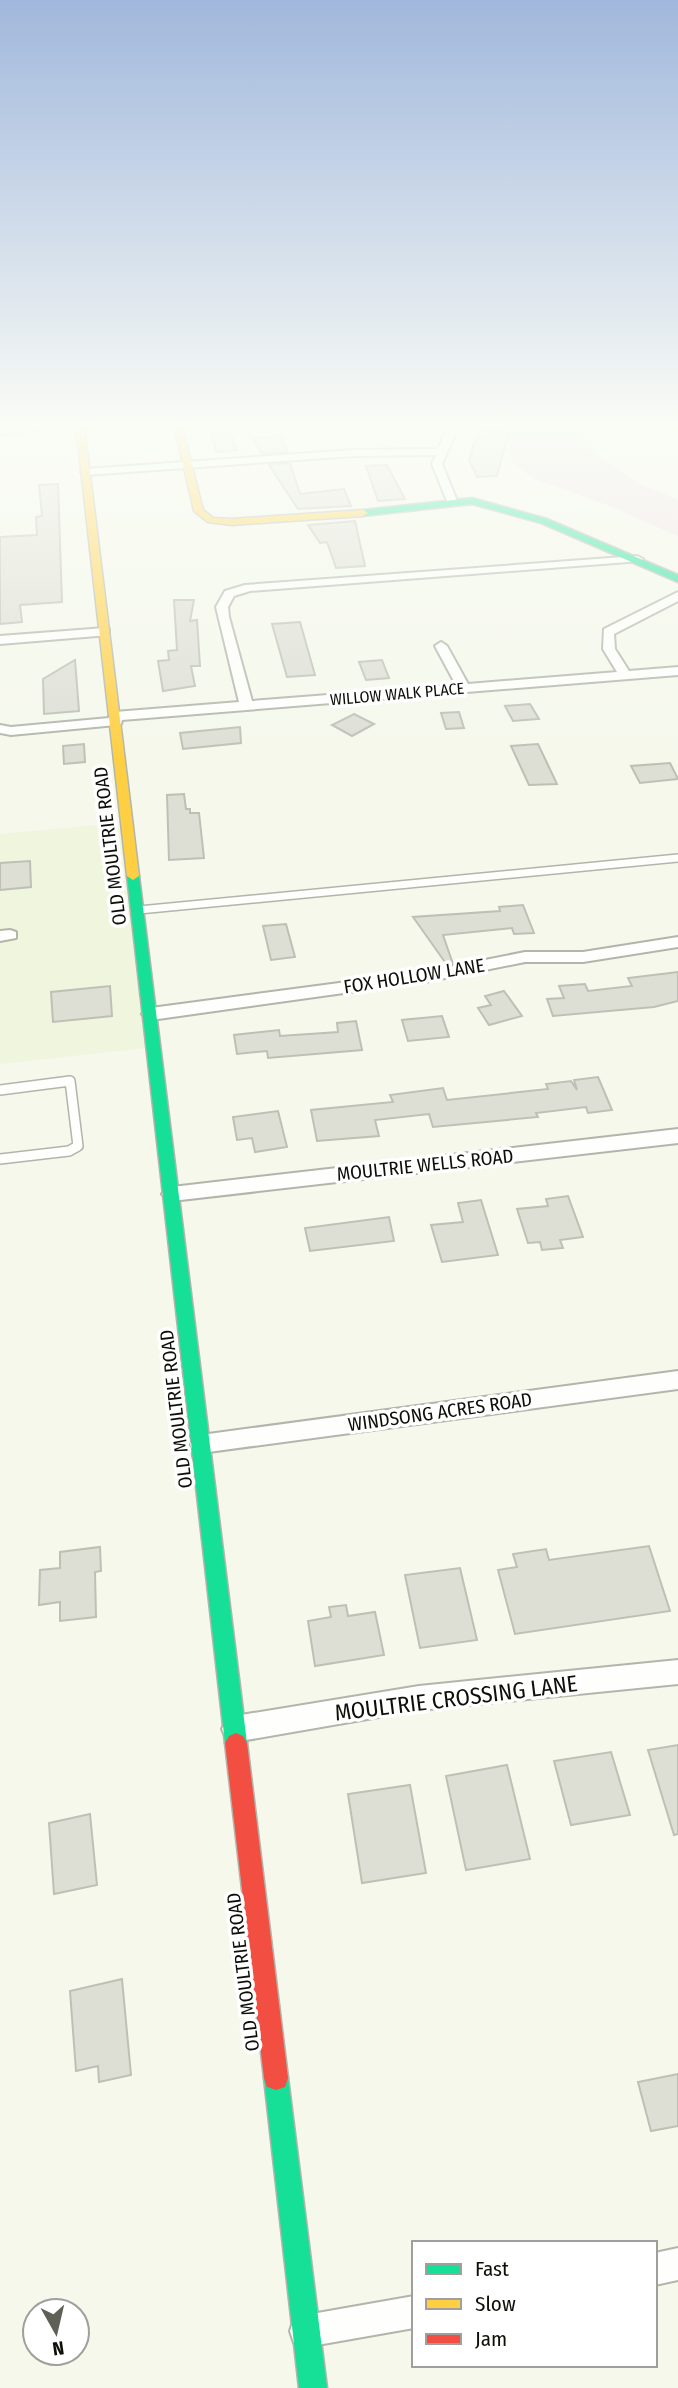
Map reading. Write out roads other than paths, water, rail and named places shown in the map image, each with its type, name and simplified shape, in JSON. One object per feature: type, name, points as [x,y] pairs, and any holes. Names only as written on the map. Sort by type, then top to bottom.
[{"type":"main road","name":"OLD MOULTRIE ROAD","points":[[94,536],[313,2388]]},
{"type":"main road","points":[[581,536],[678,579]]},
{"type":"street","points":[[247,706],[223,617],[222,607],[229,594],[249,588],[277,585],[637,559]]},
{"type":"street","points":[[625,675],[609,649],[608,632],[678,596]]},
{"type":"street","points":[[0,640],[105,632]]},
{"type":"street","points":[[441,646],[464,688]]},
{"type":"street","name":"WILLOW WALK PLACE","points":[[0,729],[11,731],[247,706],[678,671]]},
{"type":"street","name":"FOX HOLLOW LANE","points":[[151,1014],[430,976],[525,957],[583,957],[678,942]]},
{"type":"street","name":"MOULTRIE WELLS ROAD","points":[[172,1194],[678,1136]]},
{"type":"street","name":"WINDSONG ACRES ROAD","points":[[201,1444],[678,1380]]},
{"type":"street","name":"MOULTRIE CROSSING LANE","points":[[235,1729],[419,1698],[678,1672]]},
{"type":"street","points":[[657,2269],[678,2264]]},
{"type":"street","points":[[306,2331],[412,2312]]},
{"type":"lane","points":[[138,910],[678,858]]},
{"type":"lane","points":[[0,1090],[70,1082],[73,1086],[78,1146],[69,1151],[0,1159]]}]
